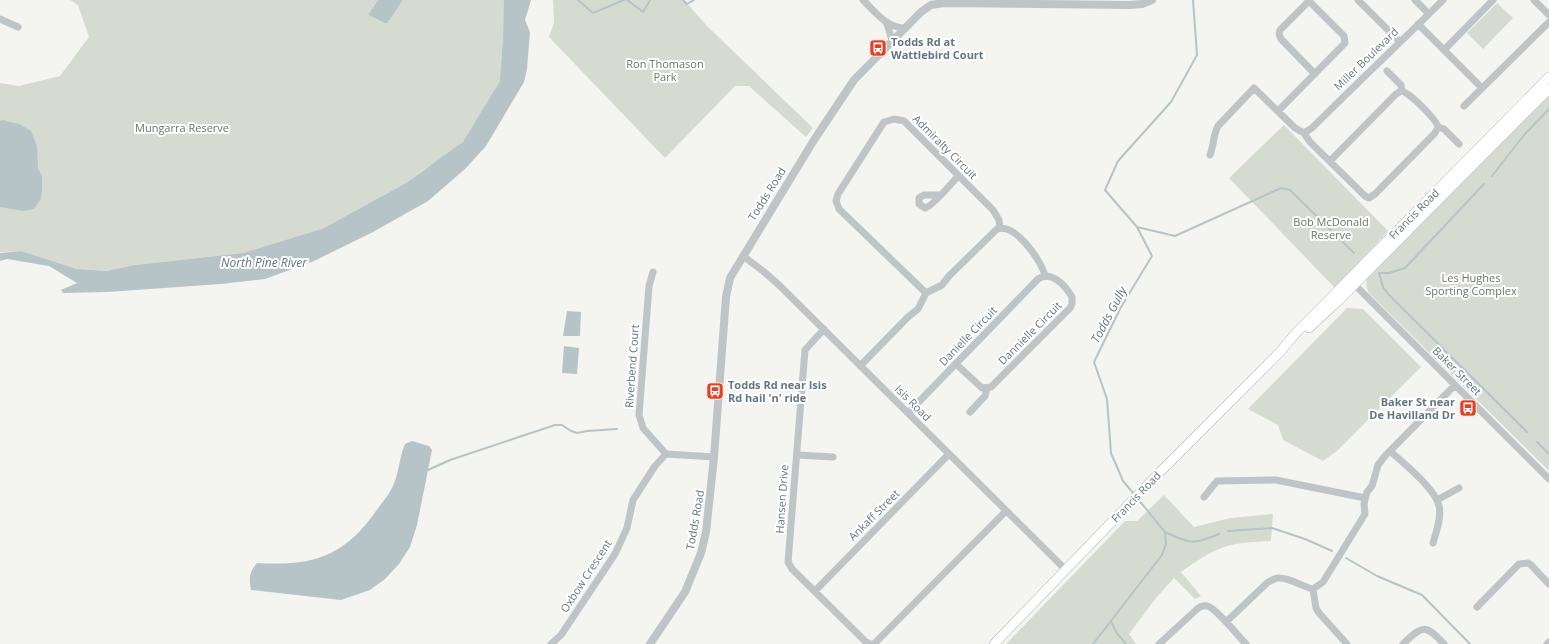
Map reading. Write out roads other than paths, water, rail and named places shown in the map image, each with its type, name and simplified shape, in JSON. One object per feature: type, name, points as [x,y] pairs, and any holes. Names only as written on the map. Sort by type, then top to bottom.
[{"type":"main road","name":"Francis Road","points":[[994,644],[1150,482],[1280,352],[1321,317],[1351,282],[1549,77]]},
{"type":"main road","name":"Francis Road","points":[[1351,282],[1549,89]]},
{"type":"street","points":[[863,0],[887,24],[896,28],[904,28]]},
{"type":"street","name":"Todds Road","points":[[650,644],[685,592],[701,553],[710,512],[727,287],[730,278],[814,140],[858,75],[929,3],[1130,5],[1142,4],[1152,0]]},
{"type":"street","points":[[1358,0],[1400,42]]},
{"type":"street","points":[[1415,0],[1429,14]]},
{"type":"street","name":"Miller Boulevard","points":[[1304,133],[1312,128],[1368,71],[1443,0]]},
{"type":"street","points":[[1444,50],[1494,0]]},
{"type":"street","points":[[1534,0],[1549,15]]},
{"type":"street","points":[[1278,111],[1315,74],[1344,44],[1344,36],[1309,1],[1280,30],[1278,34],[1315,74]]},
{"type":"street","points":[[0,19],[18,27]]},
{"type":"street","points":[[1464,106],[1549,22]]},
{"type":"street","points":[[887,24],[892,40]]},
{"type":"street","points":[[1418,24],[1482,88]]},
{"type":"street","points":[[1387,71],[1401,85],[1402,91]]},
{"type":"street","points":[[1210,155],[1218,126],[1254,88],[1296,130],[1304,133],[1309,141],[1365,196],[1371,198],[1435,134],[1438,127]]},
{"type":"street","points":[[1330,161],[1396,94],[1402,91]]},
{"type":"street","points":[[1402,91],[1409,95],[1430,116],[1438,127],[1444,129],[1459,144]]},
{"type":"street","name":"Admiralty Circuit","points":[[926,293],[839,208],[836,201],[838,194],[884,122],[894,119],[904,121],[993,210],[1000,228]]},
{"type":"street","points":[[939,195],[958,176]]},
{"type":"street","points":[[860,366],[918,309],[926,293],[942,285],[994,230],[1000,228],[1011,230],[1028,246],[1040,264],[1045,275]]},
{"type":"street","name":"Isis Road","points":[[742,256],[763,270],[780,285],[1066,570]]},
{"type":"street","name":"Riverbend Court","points":[[653,272],[649,286],[639,415],[643,428],[666,454]]},
{"type":"street","name":"Danielle Circuit","points":[[908,413],[1038,279],[1045,275]]},
{"type":"street","name":"Dannielle Circuit","points":[[970,412],[985,396],[987,388],[994,385],[1072,304],[1072,297],[1070,293],[1052,277],[1045,275]]},
{"type":"street","name":"Baker Street","points":[[1351,282],[1549,479]]},
{"type":"street","name":"Hansen Drive","points":[[824,330],[805,350],[788,562],[792,569],[866,642],[870,644]]},
{"type":"street","points":[[956,364],[982,388],[987,388]]},
{"type":"street","points":[[1226,622],[1268,582],[1277,578],[1287,580],[1305,588],[1313,589],[1323,582],[1365,514],[1364,504],[1367,492],[1372,486],[1378,465],[1455,385]]},
{"type":"street","points":[[1390,451],[1434,493],[1440,506],[1433,543]]},
{"type":"street","points":[[666,454],[714,457]]},
{"type":"street","name":"Oxbow Crescent","points":[[551,644],[561,635],[615,554],[627,528],[633,500],[655,466],[666,454]]},
{"type":"street","name":"Ankaff Street","points":[[814,591],[949,454]]},
{"type":"street","points":[[797,455],[833,457]]},
{"type":"street","points":[[1204,497],[1217,482],[1276,480],[1366,498]]},
{"type":"street","points":[[1437,500],[1459,488]]},
{"type":"street","points":[[874,644],[1006,511]]},
{"type":"street","points":[[1477,607],[1519,564],[1528,563],[1549,584]]},
{"type":"street","points":[[1313,589],[1316,608],[1319,613],[1347,644]]},
{"type":"street","points":[[1159,644],[1200,606],[1206,605],[1211,607],[1246,644]]},
{"type":"street","points":[[1404,644],[1422,629],[1428,629],[1444,644]]},
{"type":"water","points":[[378,0],[403,0],[387,24],[368,15]]},
{"type":"water","name":"North Pine River","points":[[504,0],[531,0],[525,20],[530,32],[527,69],[524,82],[486,146],[465,169],[428,201],[373,232],[314,261],[265,279],[221,284],[107,292],[63,293],[61,290],[77,283],[49,266],[7,259],[0,261],[0,253],[21,251],[77,269],[106,271],[135,265],[243,253],[322,229],[406,183],[463,142],[500,81]]},
{"type":"water","points":[[3,120],[19,124],[31,131],[37,146],[38,169],[42,176],[42,190],[41,199],[34,209],[23,211],[0,207],[0,121]]},
{"type":"water","points":[[567,311],[581,312],[580,336],[563,336]]},
{"type":"water","points":[[564,346],[579,348],[577,374],[562,373]]},
{"type":"water","points":[[412,441],[429,446],[432,450],[417,525],[410,547],[399,564],[385,579],[370,590],[341,600],[251,590],[250,575],[252,569],[257,563],[294,563],[325,556],[338,549],[364,527],[390,491],[396,477],[405,444]]},
{"type":"waterway","name":"Todds Gully","points":[[578,0],[593,13],[624,0]]},
{"type":"waterway","name":"Todds Gully","points":[[627,0],[643,12],[650,0]]},
{"type":"waterway","name":"Todds Gully","points":[[683,0],[687,4],[694,0]]},
{"type":"waterway","name":"Todds Gully","points":[[1134,494],[1123,481],[1111,453],[1107,399],[1094,362],[1121,307],[1152,256],[1137,227],[1105,190],[1118,161],[1171,102],[1197,55],[1193,0]]},
{"type":"waterway","points":[[1492,176],[1524,135],[1549,109]]},
{"type":"waterway","points":[[1484,184],[1405,268],[1389,273],[1379,273],[1383,287],[1388,294],[1527,432]]},
{"type":"waterway","points":[[1137,227],[1175,236],[1281,188],[1290,190],[1354,253]]},
{"type":"waterway","points":[[428,470],[450,460],[555,425],[562,425],[577,433],[617,429]]},
{"type":"waterway","points":[[1537,442],[1549,454]]},
{"type":"waterway","name":"Todds Gully","points":[[1093,644],[1162,555],[1166,544],[1165,532],[1138,499]]},
{"type":"waterway","points":[[1228,531],[1272,528],[1305,539],[1332,551]]},
{"type":"waterway","points":[[1165,532],[1180,539],[1192,542],[1203,540],[1219,534]]},
{"type":"waterway","points":[[1346,558],[1377,576],[1422,595],[1470,644]]},
{"type":"waterway","points":[[1111,621],[1116,632],[1126,644]]},
{"type":"place","name":"Todds Rd at Wattlebird Court","points":[[878,48]]},
{"type":"place","name":"Todds Rd near Isis Rd hail 'n' ride","points":[[715,391]]},
{"type":"place","name":"Baker St near De Havilland Dr","points":[[1468,408]]},
{"type":"park label","name":"Ron Thomason Park","points":[[665,70]]},
{"type":"park label","name":"Mungarra Reserve","points":[[182,128]]},
{"type":"park label","name":"Bob McDonald Reserve","points":[[1331,228]]},
{"type":"park label","name":"Les Hughes Sporting Complex","points":[[1471,284]]}]
